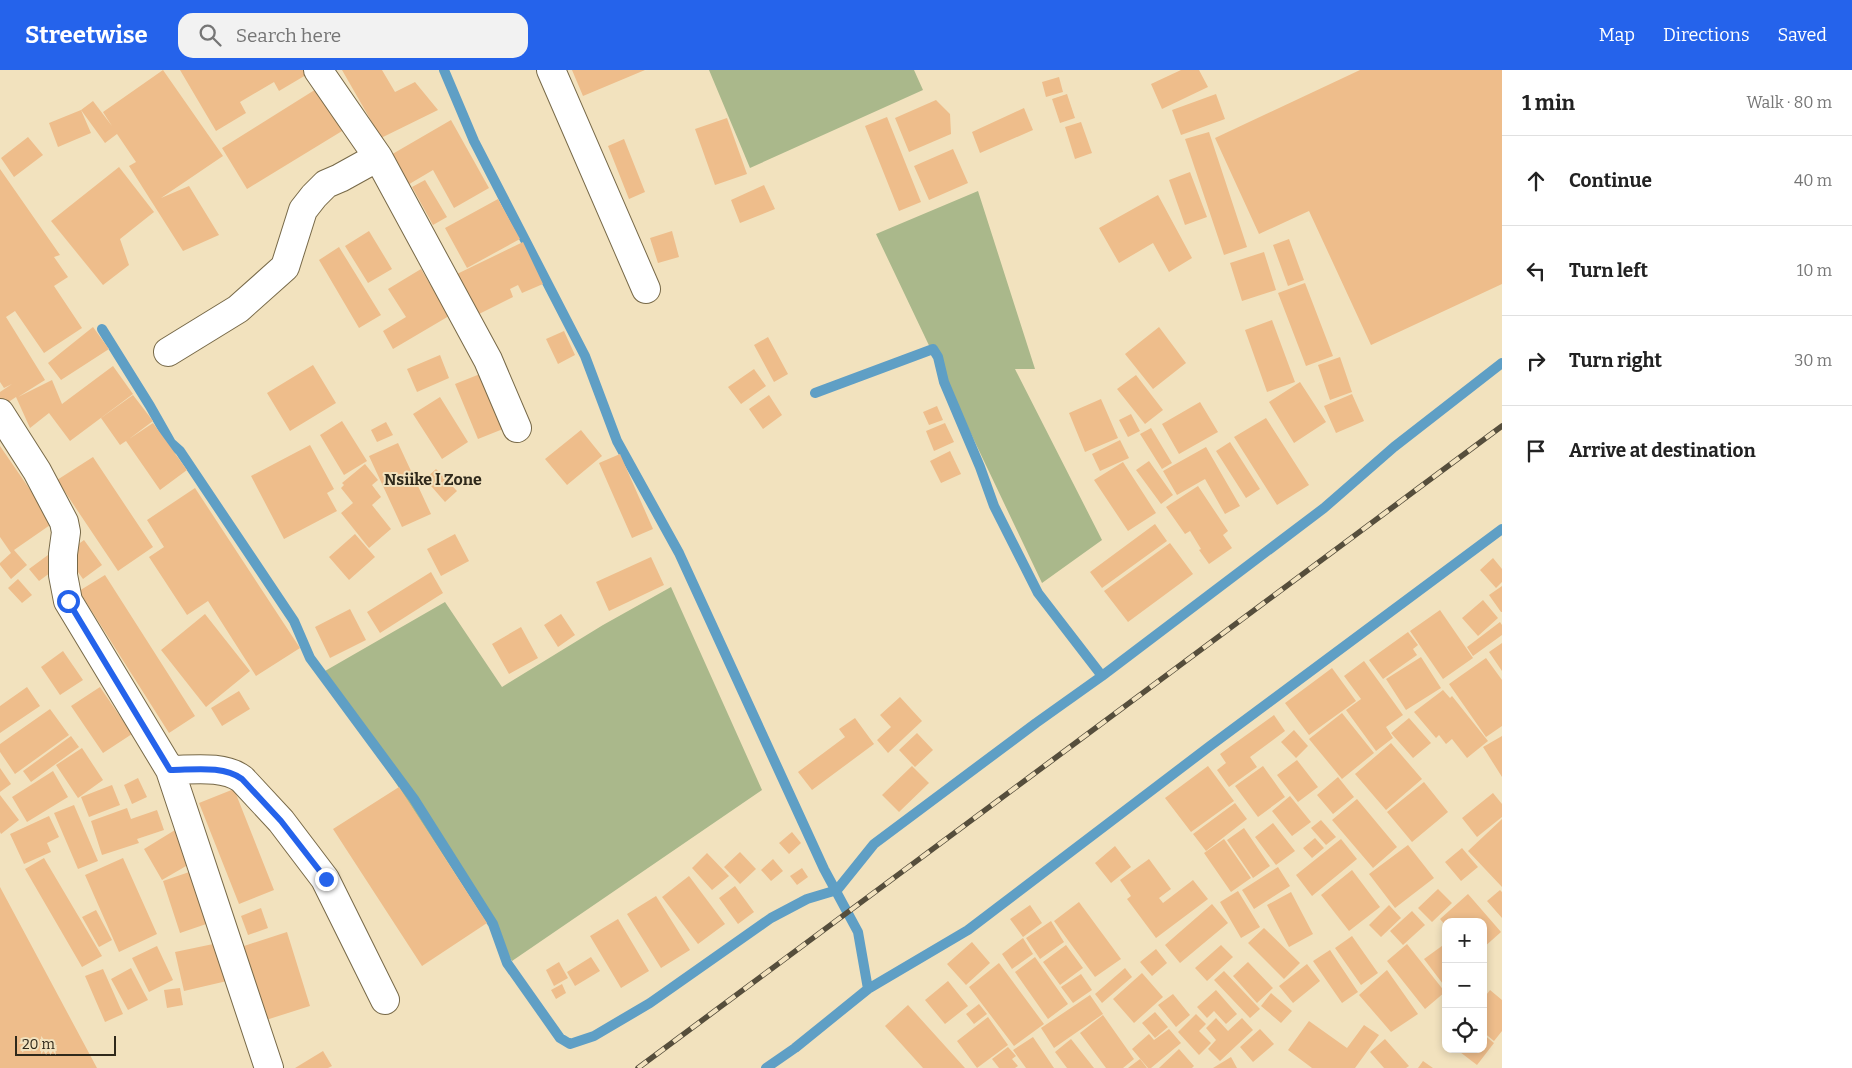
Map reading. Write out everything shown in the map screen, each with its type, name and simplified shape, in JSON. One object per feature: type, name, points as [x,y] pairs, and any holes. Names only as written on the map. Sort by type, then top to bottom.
[{"type":"street","points":[[318,70],[378,157],[488,360],[517,428]]},
{"type":"street","points":[[551,70],[646,289]]},
{"type":"street","points":[[168,352],[238,309],[285,267],[303,210],[314,196],[326,184],[378,157]]},
{"type":"street","points":[[0,413],[37,472],[64,522],[66,532],[63,575],[68,601],[170,770],[269,1068]]},
{"type":"street","points":[[170,770],[223,770],[235,774],[242,779],[281,821],[326,879],[385,1000]]},
{"type":"green space","points":[[709,70],[914,70],[923,90],[750,168]]},
{"type":"green space","points":[[978,191],[1035,369],[1015,369],[1102,540],[1042,583],[876,234]]},
{"type":"green space","points":[[671,587],[762,790],[512,961],[325,671],[445,602],[502,687],[603,625]]},
{"type":"building","points":[[163,70],[223,156],[161,198],[189,186],[219,235],[183,251],[129,166],[136,162],[117,134],[105,143],[81,110],[93,101],[112,126],[103,112]]},
{"type":"building","points":[[180,70],[310,70],[311,72],[279,91],[274,82],[240,102],[246,113],[216,131]]},
{"type":"building","points":[[342,70],[382,70],[395,92],[415,82],[438,110],[381,138]]},
{"type":"building","points":[[572,70],[645,70],[583,96]]},
{"type":"building","points":[[1181,70],[1199,70],[1208,87],[1162,109],[1151,84]]},
{"type":"building","points":[[1360,70],[1502,70],[1502,284],[1371,345],[1309,211],[1259,234],[1215,138]]},
{"type":"building","points":[[1059,77],[1063,92],[1046,97],[1042,82]]},
{"type":"building","points":[[321,86],[347,128],[247,189],[222,148]]},
{"type":"building","points":[[1067,94],[1075,118],[1060,123],[1052,99]]},
{"type":"building","points":[[1216,94],[1225,119],[1181,135],[1172,110]]},
{"type":"building","points":[[936,100],[950,114],[951,134],[909,152],[895,118]]},
{"type":"building","points":[[1024,108],[1033,130],[980,153],[972,132]]},
{"type":"building","points":[[81,110],[91,133],[58,147],[49,123]]},
{"type":"building","points":[[887,117],[921,202],[899,211],[865,126]]},
{"type":"building","points":[[727,118],[747,174],[715,185],[695,129]]},
{"type":"building","points":[[451,120],[489,188],[454,208],[433,170],[406,186],[389,156]]},
{"type":"building","points":[[1081,122],[1092,153],[1075,159],[1065,127]]},
{"type":"building","points":[[1209,132],[1247,247],[1224,255],[1185,139]]},
{"type":"building","points":[[28,137],[43,155],[14,177],[1,158]]},
{"type":"building","points":[[624,139],[645,192],[629,199],[608,146]]},
{"type":"building","points":[[953,149],[968,183],[929,200],[914,166]]},
{"type":"building","points":[[119,167],[154,212],[120,239],[129,265],[103,285],[51,221]]},
{"type":"building","points":[[0,169],[60,255],[54,257],[68,277],[54,286],[82,328],[44,353],[15,311],[6,317],[45,380],[18,397],[52,380],[62,404],[113,366],[133,394],[70,441],[49,413],[30,428],[16,397],[4,405],[0,399],[0,392],[12,384],[4,388],[0,382]]},
{"type":"building","points":[[1190,172],[1207,217],[1185,225],[1169,180]]},
{"type":"building","points":[[425,180],[447,217],[433,225],[412,187]]},
{"type":"building","points":[[764,185],[775,209],[740,223],[731,200]]},
{"type":"building","points":[[1158,195],[1192,258],[1169,272],[1153,243],[1119,263],[1099,228]]},
{"type":"building","points":[[498,199],[520,239],[467,268],[445,228]]},
{"type":"building","points":[[369,231],[392,269],[368,283],[345,246]]},
{"type":"building","points":[[672,231],[679,257],[658,263],[650,238]]},
{"type":"building","points":[[1289,239],[1304,280],[1288,286],[1273,245]]},
{"type":"building","points":[[523,242],[543,284],[522,293],[518,285],[510,289],[513,297],[477,315],[457,274]]},
{"type":"building","points":[[339,247],[381,315],[359,328],[319,260]]},
{"type":"building","points":[[1264,252],[1276,290],[1242,301],[1230,263]]},
{"type":"building","points":[[421,269],[449,316],[393,349],[383,331],[406,317],[388,289]]},
{"type":"building","points":[[1305,283],[1333,356],[1306,366],[1278,293]]},
{"type":"building","points":[[1272,320],[1295,382],[1267,392],[1245,330]]},
{"type":"building","points":[[93,327],[109,349],[61,380],[48,363]]},
{"type":"building","points":[[1159,327],[1186,363],[1153,389],[1125,354]]},
{"type":"building","points":[[564,331],[575,355],[558,364],[546,339]]},
{"type":"building","points":[[768,337],[788,374],[774,382],[754,345]]},
{"type":"building","points":[[440,355],[449,378],[417,392],[407,369]]},
{"type":"building","points":[[1340,357],[1352,392],[1330,400],[1318,365]]},
{"type":"building","points":[[313,365],[336,403],[290,431],[267,393]]},
{"type":"building","points":[[754,369],[766,386],[741,404],[728,387]]},
{"type":"building","points":[[485,372],[508,427],[478,439],[455,384]]},
{"type":"building","points":[[1136,375],[1163,410],[1145,424],[1117,389]]},
{"type":"building","points":[[1300,382],[1326,422],[1294,443],[1269,402]]},
{"type":"building","points":[[1352,394],[1364,421],[1336,433],[1324,406]]},
{"type":"building","points":[[133,395],[153,421],[129,439],[153,423],[187,470],[160,490],[126,441],[120,445],[101,418]]},
{"type":"building","points":[[769,395],[782,415],[763,429],[749,409]]},
{"type":"building","points":[[440,397],[468,442],[442,459],[413,414]]},
{"type":"building","points":[[1101,399],[1118,438],[1085,452],[1069,413]]},
{"type":"building","points":[[1200,402],[1218,432],[1179,454],[1162,424]]},
{"type":"building","points":[[937,406],[943,420],[929,425],[923,412]]},
{"type":"building","points":[[1131,414],[1140,431],[1128,437],[1119,420]]},
{"type":"building","points":[[1266,418],[1309,485],[1277,505],[1234,437]]},
{"type":"building","points":[[342,421],[367,461],[344,475],[320,435]]},
{"type":"building","points":[[386,422],[393,435],[377,442],[371,430]]},
{"type":"building","points":[[945,423],[954,442],[934,451],[926,431]]},
{"type":"building","points":[[1151,428],[1172,463],[1162,469],[1140,434]]},
{"type":"building","points":[[581,430],[602,456],[567,485],[545,459]]},
{"type":"building","points":[[1120,440],[1129,458],[1100,471],[1092,454]]},
{"type":"building","points":[[1230,442],[1260,489],[1246,498],[1216,451]]},
{"type":"building","points":[[398,443],[431,514],[402,527],[369,456]]},
{"type":"building","points":[[310,445],[334,489],[327,493],[337,511],[284,539],[251,476]]},
{"type":"building","points":[[0,446],[53,523],[14,550],[27,565],[11,579],[0,565],[11,553],[0,537]]},
{"type":"building","points":[[1206,447],[1240,506],[1225,514],[1205,479],[1177,495],[1163,471]]},
{"type":"building","points":[[950,451],[961,474],[941,483],[930,461]]},
{"type":"building","points":[[620,454],[653,529],[632,538],[599,463]]},
{"type":"building","points":[[93,457],[153,547],[118,571],[57,480]]},
{"type":"building","points":[[1149,461],[1173,495],[1161,504],[1136,470]]},
{"type":"building","points":[[1123,462],[1156,513],[1128,531],[1094,480]]},
{"type":"building","points":[[365,464],[378,480],[372,485],[381,497],[372,505],[391,529],[369,548],[341,513],[353,503],[341,488],[344,485],[342,483]]},
{"type":"building","points":[[436,469],[457,491],[445,502],[425,479]]},
{"type":"building","points":[[1198,486],[1228,531],[1223,535],[1232,548],[1209,564],[1199,550],[1201,549],[1190,531],[1185,534],[1166,507]]},
{"type":"building","points":[[195,488],[300,648],[256,676],[208,601],[187,615],[149,557],[164,547],[147,520]]},
{"type":"building","points":[[1155,524],[1167,541],[1102,588],[1090,572]]},
{"type":"building","points":[[355,534],[375,557],[349,580],[329,557]]},
{"type":"building","points":[[455,534],[469,561],[441,576],[427,549]]},
{"type":"building","points":[[84,540],[102,565],[83,579],[65,554]]},
{"type":"building","points":[[1170,543],[1193,574],[1128,622],[1104,591]]},
{"type":"building","points":[[48,555],[58,567],[39,581],[29,569]]},
{"type":"building","points":[[651,557],[664,585],[609,611],[596,582]]},
{"type":"building","points":[[1493,558],[1502,569],[1502,582],[1496,588],[1480,570]]},
{"type":"building","points":[[431,572],[443,593],[380,633],[367,612]]},
{"type":"building","points":[[105,575],[195,716],[169,733],[79,591]]},
{"type":"building","points":[[18,579],[32,595],[22,603],[8,588]]},
{"type":"building","points":[[1502,586],[1502,612],[1501,612],[1489,595]]},
{"type":"building","points":[[1483,600],[1498,618],[1478,636],[1462,618]]},
{"type":"building","points":[[350,609],[366,640],[330,658],[315,627]]},
{"type":"building","points":[[1440,610],[1473,658],[1443,679],[1410,631]]},
{"type":"building","points":[[205,614],[250,671],[206,707],[161,650]]},
{"type":"building","points":[[561,614],[575,635],[558,647],[544,625]]},
{"type":"building","points":[[1500,622],[1502,625],[1502,635],[1473,656],[1467,647]]},
{"type":"building","points":[[521,627],[538,658],[509,674],[492,644]]},
{"type":"building","points":[[1408,632],[1418,645],[1413,649],[1417,655],[1383,679],[1369,660]]},
{"type":"building","points":[[1502,643],[1502,671],[1489,652]]},
{"type":"building","points":[[63,651],[83,680],[60,695],[41,667]]},
{"type":"building","points":[[1421,657],[1441,688],[1406,710],[1386,679]]},
{"type":"building","points":[[1486,658],[1502,680],[1502,726],[1486,737],[1449,684]]},
{"type":"building","points":[[1364,661],[1403,715],[1386,727],[1393,738],[1376,751],[1346,710],[1361,699],[1344,676]]},
{"type":"building","points":[[1332,668],[1356,701],[1309,735],[1285,703]]},
{"type":"building","points":[[27,687],[40,706],[0,733],[0,706]]},
{"type":"building","points":[[100,687],[132,734],[103,753],[71,706]]},
{"type":"building","points":[[1443,690],[1450,698],[1452,696],[1488,741],[1467,758],[1452,739],[1446,744],[1439,735],[1436,738],[1414,712]]},
{"type":"building","points":[[239,691],[250,709],[222,726],[211,708]]},
{"type":"building","points":[[900,697],[922,721],[888,753],[877,740],[891,727],[880,715]]},
{"type":"building","points":[[50,709],[69,735],[15,774],[0,752],[0,744]]},
{"type":"building","points":[[1342,713],[1374,753],[1342,779],[1309,739]]},
{"type":"building","points":[[1274,715],[1285,731],[1250,757],[1257,767],[1229,787],[1217,770],[1226,763],[1220,754]]},
{"type":"building","points":[[855,718],[874,744],[812,790],[798,772],[845,737],[839,729]]},
{"type":"building","points":[[1409,718],[1431,743],[1413,758],[1391,733]]},
{"type":"building","points":[[1294,730],[1308,746],[1296,758],[1281,742]]},
{"type":"building","points":[[917,733],[933,750],[915,767],[899,750]]},
{"type":"building","points":[[71,736],[79,747],[31,782],[23,771]]},
{"type":"building","points":[[1502,736],[1502,777],[1483,747]]},
{"type":"building","points":[[1391,743],[1422,779],[1386,810],[1355,774]]},
{"type":"building","points":[[82,748],[103,780],[78,798],[56,765]]},
{"type":"building","points":[[1297,760],[1318,787],[1298,802],[1277,775]]},
{"type":"building","points":[[912,766],[929,783],[899,812],[882,795]]},
{"type":"building","points":[[1208,766],[1234,801],[1191,832],[1165,798]]},
{"type":"building","points":[[1263,766],[1285,797],[1258,817],[1235,786]]},
{"type":"building","points":[[0,768],[11,784],[0,792]]},
{"type":"building","points":[[53,771],[68,797],[27,822],[12,797]]},
{"type":"building","points":[[1338,777],[1354,797],[1333,814],[1317,795]]},
{"type":"building","points":[[138,778],[147,797],[132,804],[124,785]]},
{"type":"building","points":[[1424,782],[1448,812],[1412,842],[1387,812]]},
{"type":"building","points":[[112,785],[120,805],[89,817],[81,797]]},
{"type":"building","points":[[399,787],[487,923],[422,966],[333,829]]},
{"type":"building","points":[[234,789],[274,890],[239,904],[199,803]]},
{"type":"building","points":[[1493,793],[1502,804],[1502,817],[1477,837],[1462,818]]},
{"type":"building","points":[[0,795],[19,820],[1,834],[0,832]]},
{"type":"building","points":[[1290,796],[1311,822],[1292,836],[1272,811]]},
{"type":"building","points":[[1357,799],[1397,847],[1373,868],[1332,820]]},
{"type":"building","points":[[1235,803],[1247,819],[1206,851],[1193,834]]},
{"type":"building","points":[[74,805],[98,861],[78,869],[54,813]]},
{"type":"building","points":[[127,808],[131,819],[157,810],[164,830],[137,839],[139,843],[102,855],[91,821]]},
{"type":"building","points":[[49,816],[59,837],[47,843],[51,852],[24,864],[10,834]]},
{"type":"building","points":[[1502,819],[1502,887],[1468,851]]},
{"type":"building","points":[[1321,820],[1336,837],[1326,845],[1311,828]]},
{"type":"building","points":[[1273,823],[1295,851],[1276,865],[1255,837]]},
{"type":"building","points":[[1244,828],[1270,866],[1253,878],[1227,840]]},
{"type":"building","points":[[175,830],[193,862],[162,880],[144,849]]},
{"type":"building","points":[[792,832],[801,843],[789,854],[779,843]]},
{"type":"building","points":[[1315,838],[1324,848],[1312,858],[1303,848]]},
{"type":"building","points":[[1224,839],[1251,878],[1231,892],[1204,853]]},
{"type":"building","points":[[1341,839],[1357,859],[1312,896],[1296,875]]},
{"type":"building","points":[[1408,845],[1434,878],[1395,908],[1369,874]]},
{"type":"building","points":[[1115,846],[1131,867],[1111,883],[1095,863]]},
{"type":"building","points":[[1462,848],[1478,867],[1461,881],[1445,862]]},
{"type":"building","points":[[740,852],[756,869],[740,884],[724,867]]},
{"type":"building","points":[[707,853],[729,876],[712,890],[692,868]]},
{"type":"building","points":[[44,858],[102,956],[82,967],[25,869]]},
{"type":"building","points":[[123,858],[157,934],[119,952],[85,875]]},
{"type":"building","points":[[773,859],[783,871],[771,881],[761,870]]},
{"type":"building","points":[[1149,859],[1171,889],[1159,898],[1163,903],[1193,880],[1208,899],[1156,938],[1127,899],[1131,896],[1120,880]]},
{"type":"building","points":[[1278,867],[1290,886],[1254,909],[1242,890]]},
{"type":"building","points":[[802,868],[808,877],[797,885],[790,876]]},
{"type":"building","points":[[198,869],[215,921],[180,933],[163,881]]},
{"type":"building","points":[[1352,870],[1380,907],[1349,931],[1321,895]]},
{"type":"building","points":[[689,876],[725,924],[698,944],[662,897]]},
{"type":"building","points":[[735,886],[754,912],[738,924],[719,898]]},
{"type":"building","points":[[0,887],[97,1068],[0,1068]]},
{"type":"building","points":[[1438,889],[1452,903],[1432,922],[1418,908]]},
{"type":"building","points":[[1500,890],[1502,892],[1502,918],[1487,901]]},
{"type":"building","points":[[1238,891],[1260,927],[1241,938],[1220,902]]},
{"type":"building","points":[[1291,892],[1313,934],[1289,947],[1267,905]]},
{"type":"building","points":[[1468,894],[1501,932],[1487,944],[1487,918],[1442,918],[1442,921],[1440,919]]},
{"type":"building","points":[[656,896],[690,950],[661,968],[627,914]]},
{"type":"building","points":[[1079,902],[1121,959],[1095,977],[1054,921]]},
{"type":"building","points":[[1212,904],[1228,923],[1180,963],[1165,945]]},
{"type":"building","points":[[1030,905],[1042,923],[1023,937],[1010,919]]},
{"type":"building","points":[[1389,905],[1401,918],[1381,937],[1369,925]]},
{"type":"building","points":[[261,908],[268,928],[248,935],[241,916]]},
{"type":"building","points":[[96,910],[112,940],[99,947],[82,917]]},
{"type":"building","points":[[1412,911],[1425,925],[1403,945],[1390,931]]},
{"type":"building","points":[[618,919],[649,971],[621,988],[590,936]]},
{"type":"building","points":[[1051,921],[1064,942],[1040,959],[1026,938]]},
{"type":"building","points":[[1264,928],[1300,963],[1284,979],[1248,943]]},
{"type":"building","points":[[287,932],[310,1006],[266,1020],[244,946]]},
{"type":"building","points":[[1352,936],[1378,973],[1361,985],[1335,948]]},
{"type":"building","points":[[1023,938],[1033,954],[1012,969],[1002,954]]},
{"type":"building","points":[[972,942],[990,963],[966,985],[947,964]]},
{"type":"building","points":[[218,943],[227,981],[184,991],[175,952]]},
{"type":"building","points":[[1407,944],[1442,988],[1442,995],[1425,1009],[1387,961]]},
{"type":"building","points":[[1066,945],[1083,968],[1060,985],[1043,962]]},
{"type":"building","points":[[1221,945],[1233,957],[1207,981],[1195,968]]},
{"type":"building","points":[[157,946],[173,980],[149,992],[132,958]]},
{"type":"building","points":[[1442,946],[1442,983],[1424,959]]},
{"type":"building","points":[[1156,949],[1167,963],[1152,976],[1140,962]]},
{"type":"building","points":[[1330,950],[1358,992],[1342,1003],[1313,961]]},
{"type":"building","points":[[591,957],[600,971],[575,986],[567,972]]},
{"type":"building","points":[[1035,957],[1068,1004],[1048,1019],[1015,972]]},
{"type":"building","points":[[559,962],[568,978],[554,986],[546,970]]},
{"type":"building","points":[[1248,962],[1273,988],[1257,1003],[1233,976]]},
{"type":"building","points":[[999,963],[1044,1024],[1014,1046],[969,987]]},
{"type":"building","points":[[1307,964],[1320,981],[1293,1003],[1279,986]]},
{"type":"building","points":[[131,968],[148,1000],[128,1010],[111,979]]},
{"type":"building","points":[[1125,968],[1132,977],[1102,1003],[1095,994]]},
{"type":"building","points":[[103,969],[123,1014],[105,1022],[85,976]]},
{"type":"building","points":[[1387,970],[1418,1014],[1391,1032],[1359,995]]},
{"type":"building","points":[[1224,971],[1260,1009],[1250,1018],[1214,980]]},
{"type":"building","points":[[1142,973],[1163,997],[1134,1023],[1113,999]]},
{"type":"building","points":[[1081,974],[1092,990],[1073,1003],[1061,987]]},
{"type":"building","points":[[948,981],[968,1006],[945,1024],[925,1000]]},
{"type":"building","points":[[562,984],[566,993],[556,999],[551,990]]},
{"type":"building","points":[[180,988],[183,1005],[167,1008],[164,990]]},
{"type":"building","points":[[1216,990],[1237,1014],[1226,1024],[1214,1011],[1207,1018],[1197,1007]]},
{"type":"building","points":[[1490,990],[1502,1000],[1502,1031],[1494,1041],[1487,1035],[1487,994]]},
{"type":"building","points":[[1271,993],[1292,1011],[1281,1023],[1261,1006]]},
{"type":"building","points":[[1173,994],[1190,1015],[1176,1027],[1158,1005]]},
{"type":"building","points":[[1090,995],[1103,1014],[1054,1048],[1041,1028]]},
{"type":"building","points":[[979,1004],[987,1014],[974,1024],[966,1014]]},
{"type":"building","points":[[908,1005],[965,1068],[923,1068],[885,1026]]},
{"type":"building","points":[[1155,1012],[1168,1027],[1155,1038],[1142,1023]]},
{"type":"building","points":[[1196,1014],[1206,1024],[1199,1031],[1211,1043],[1199,1055],[1178,1032]]},
{"type":"building","points":[[1103,1015],[1134,1059],[1123,1068],[1106,1068],[1080,1033]]},
{"type":"building","points":[[988,1017],[1008,1045],[977,1068],[957,1041]]},
{"type":"building","points":[[1216,1018],[1228,1031],[1242,1018],[1253,1030],[1220,1061],[1208,1049],[1216,1040],[1206,1028]]},
{"type":"building","points":[[1309,1021],[1347,1048],[1364,1025],[1379,1035],[1355,1068],[1312,1068],[1288,1050]]},
{"type":"building","points":[[1169,1029],[1181,1043],[1151,1068],[1148,1068],[1132,1049],[1149,1034],[1154,1040]]},
{"type":"building","points":[[1260,1029],[1274,1044],[1253,1062],[1240,1047]]},
{"type":"building","points":[[1033,1037],[1054,1068],[1026,1068],[1013,1050]]},
{"type":"building","points":[[1487,1037],[1494,1043],[1487,1052]]},
{"type":"building","points":[[1071,1039],[1094,1068],[1067,1068],[1055,1052]]},
{"type":"building","points":[[1385,1039],[1409,1066],[1406,1068],[1384,1068],[1370,1052]]},
{"type":"building","points":[[1008,1047],[1016,1056],[1012,1059],[1018,1066],[1015,1068],[999,1068],[992,1059]]},
{"type":"building","points":[[1179,1049],[1194,1066],[1192,1068],[1159,1068]]},
{"type":"building","points":[[323,1051],[332,1066],[328,1068],[295,1068]]},
{"type":"building","points":[[1461,1053],[1486,1053],[1477,1065]]},
{"type":"building","points":[[1231,1057],[1237,1068],[1213,1068]]},
{"type":"building","points":[[1140,1059],[1147,1068],[1128,1068]]},
{"type":"building","points":[[1423,1061],[1433,1068],[1418,1068]]},
{"type":"waterway","points":[[444,70],[474,141],[585,356],[617,441],[679,553],[824,869],[858,932],[868,989]]},
{"type":"waterway","points":[[102,329],[171,443],[180,451],[294,621],[310,658],[414,799],[493,924],[507,963],[560,1038],[570,1044],[594,1036],[650,1003],[771,918],[807,899],[837,890],[874,844],[1102,676],[1324,508],[1394,447],[1502,363]]},
{"type":"waterway","points":[[815,393],[933,349],[938,357],[944,382],[980,467],[994,506],[1038,593],[1102,676]]},
{"type":"waterway","points":[[766,1068],[795,1048],[868,989],[968,930],[1210,746],[1502,529]]},
{"type":"railway","points":[[638,1068],[1502,426]]},
{"type":"district","name":"Nsiike I Zone","points":[[433,479]]},
{"type":"route","points":[[68,601],[170,770],[223,770],[235,774],[242,779],[281,821],[326,879]]}]
